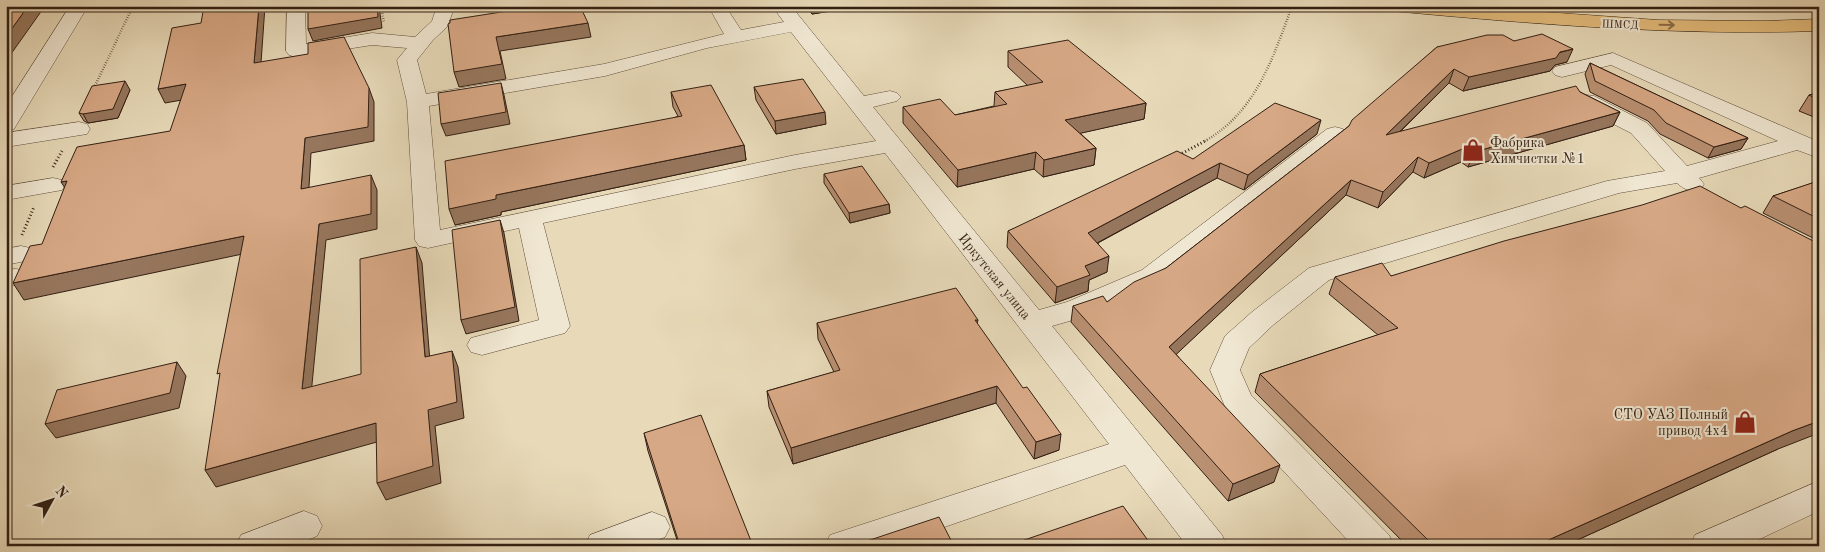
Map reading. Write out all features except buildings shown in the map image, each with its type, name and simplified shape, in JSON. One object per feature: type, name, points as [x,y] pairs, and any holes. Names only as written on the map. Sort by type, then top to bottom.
[{"type":"main road","name":"ШМСД","points":[[1392,6],[1601,24],[1769,28],[1819,25]]},
{"type":"main road","points":[[1769,28],[1819,30]]},
{"type":"street","points":[[6,124],[79,6]]},
{"type":"street","points":[[296,6],[296,51],[372,39],[427,36],[462,25]]},
{"type":"street","points":[[446,6],[440,23],[407,60],[418,102],[428,240],[796,162],[893,145]]},
{"type":"street","points":[[530,15],[589,6]]},
{"type":"street","name":"Иркутская улица","points":[[781,6],[1209,546]]},
{"type":"street","points":[[720,11],[735,36]]},
{"type":"street","points":[[418,102],[605,70],[735,36],[796,25]]},
{"type":"street","points":[[1562,70],[1613,59],[1809,146]]},
{"type":"street","points":[[859,104],[890,97]]},
{"type":"street","points":[[1582,99],[1639,128],[1682,175],[1714,199]]},
{"type":"street","points":[[6,140],[76,129]]},
{"type":"street","points":[[1032,322],[1077,309],[1152,276],[1335,134]]},
{"type":"street","points":[[1376,546],[1236,400],[1225,370],[1236,343],[1262,319],[1319,274],[1616,186],[1682,175],[1809,146]]},
{"type":"street","points":[[6,193],[53,185]]},
{"type":"street","points":[[482,345],[555,326],[529,218]]},
{"type":"street","points":[[843,546],[1132,449]]},
{"type":"street","points":[[1708,546],[1819,495]]},
{"type":"street","points":[[254,546],[304,526]]},
{"type":"street","points":[[603,546],[652,527]]},
{"type":"path","points":[[76,129],[132,6]]},
{"type":"path","points":[[1178,156],[1202,143],[1236,119],[1259,84],[1292,6]]},
{"type":"place","name":"Фабрика Химчистки №1","points":[[1473,150]]},
{"type":"place","name":"СТО УАЗ Полный привод 4х4","points":[[1745,422]]}]
